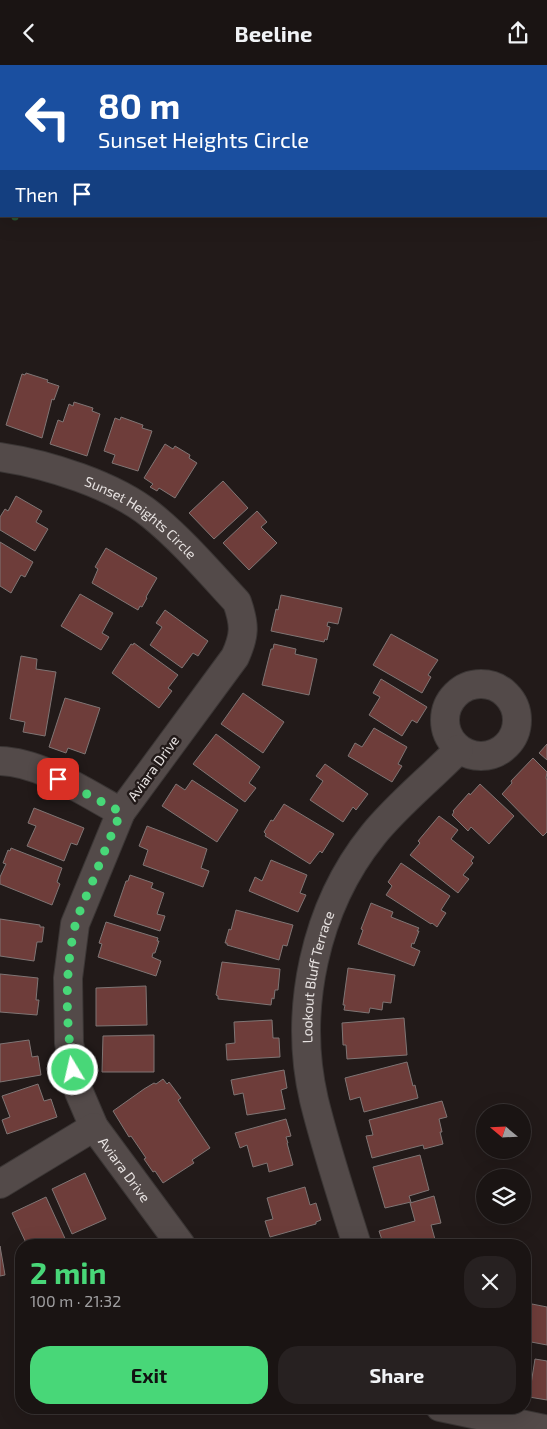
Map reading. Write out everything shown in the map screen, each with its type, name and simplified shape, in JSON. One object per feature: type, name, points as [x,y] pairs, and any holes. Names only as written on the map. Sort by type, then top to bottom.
[{"type":"street","name":"Sunset Heights Circle","points":[[0,457],[39,464],[81,479],[130,501],[151,515],[237,602],[244,627]]},
{"type":"street","name":"Aviara Drive","points":[[177,1239],[94,1127],[79,1092],[69,1043],[68,978],[75,924],[121,812],[235,657],[242,641],[244,627]]},
{"type":"street","name":"Lookout Bluff Terrace","points":[[355,1239],[314,1099],[308,1062],[306,1032],[312,974],[319,941],[328,914],[356,860],[374,835],[458,749]]},
{"type":"street","points":[[0,761],[21,763],[43,771],[121,812]]},
{"type":"street","points":[[0,1184],[94,1127]]},
{"type":"street","points":[[473,1414],[544,1429]]},
{"type":"building","points":[[26,373],[48,380],[47,382],[59,386],[54,400],[52,399],[42,438],[6,425],[22,374],[25,375]]},
{"type":"building","points":[[74,402],[93,408],[92,411],[100,414],[87,456],[50,444],[58,420],[63,422],[69,404],[73,406]]},
{"type":"building","points":[[121,417],[143,425],[142,428],[152,431],[138,471],[112,463],[115,455],[104,451],[115,418],[120,420]]},
{"type":"building","points":[[165,444],[173,449],[175,446],[190,455],[189,458],[197,463],[175,498],[159,488],[157,491],[150,487],[153,484],[144,478]]},
{"type":"building","points":[[223,481],[248,508],[214,539],[189,513]]},
{"type":"building","points":[[16,496],[42,511],[36,522],[48,529],[35,551],[0,530],[0,517],[5,509],[8,511]]},
{"type":"building","points":[[257,511],[267,522],[261,527],[277,543],[249,570],[223,543]]},
{"type":"building","points":[[0,542],[33,562],[25,577],[21,575],[11,593],[0,586]]},
{"type":"building","points":[[106,548],[157,578],[142,607],[140,606],[138,610],[92,583],[98,569],[95,567]]},
{"type":"building","points":[[80,594],[113,613],[102,633],[109,637],[101,650],[61,626]]},
{"type":"building","points":[[281,595],[342,608],[338,624],[328,622],[327,626],[330,627],[327,640],[325,639],[324,642],[271,631]]},
{"type":"building","points":[[165,610],[208,641],[198,656],[193,653],[182,668],[150,645],[162,627],[156,623]]},
{"type":"building","points":[[391,634],[438,660],[428,675],[431,677],[422,693],[373,665]]},
{"type":"building","points":[[134,643],[178,675],[168,688],[172,691],[159,708],[112,673],[131,644],[133,645]]},
{"type":"building","points":[[274,644],[296,649],[295,654],[317,659],[309,695],[262,685]]},
{"type":"building","points":[[21,656],[37,659],[36,669],[56,672],[45,736],[23,732],[25,722],[10,719]]},
{"type":"building","points":[[381,679],[427,707],[417,723],[412,720],[402,736],[369,715],[380,697],[373,693]]},
{"type":"building","points":[[243,693],[284,722],[263,753],[221,724]]},
{"type":"building","points":[[65,698],[100,708],[85,754],[68,748],[66,753],[49,747]]},
{"type":"building","points":[[374,728],[407,747],[398,764],[402,766],[392,782],[348,756],[355,743],[362,747]]},
{"type":"building","points":[[216,734],[260,767],[249,783],[256,788],[245,802],[193,764]]},
{"type":"building","points":[[547,744],[547,760],[539,753]]},
{"type":"building","points":[[533,758],[547,772],[547,832],[543,836],[502,794],[512,783],[511,781]]},
{"type":"building","points":[[325,764],[368,794],[356,810],[353,807],[343,822],[310,800],[323,781],[316,776]]},
{"type":"building","points":[[192,780],[238,810],[217,842],[162,806],[176,784],[185,790]]},
{"type":"building","points":[[480,784],[514,816],[489,844],[471,827],[468,831],[452,815],[453,811],[469,793],[470,795]]},
{"type":"building","points":[[284,804],[334,834],[322,853],[320,851],[310,864],[265,836],[264,832],[271,820],[273,821]]},
{"type":"building","points":[[34,808],[84,828],[77,845],[71,843],[64,861],[27,846],[36,826],[28,823]]},
{"type":"building","points":[[439,816],[458,830],[451,839],[474,857],[471,861],[473,863],[463,875],[469,879],[458,893],[410,855],[420,843],[418,841]]},
{"type":"building","points":[[147,826],[207,849],[201,868],[209,871],[203,887],[143,865],[148,850],[139,846]]},
{"type":"building","points":[[11,848],[62,868],[57,882],[60,884],[52,905],[0,884],[0,877],[6,864],[3,863],[8,850],[10,851]]},
{"type":"building","points":[[271,860],[307,875],[300,893],[306,895],[298,912],[249,891],[255,877],[262,881]]},
{"type":"building","points":[[401,863],[450,896],[441,910],[446,913],[437,927],[386,895],[392,886],[388,882]]},
{"type":"building","points":[[130,875],[153,883],[151,888],[164,893],[157,914],[165,916],[160,931],[114,916],[126,881],[128,881]]},
{"type":"building","points":[[371,903],[393,912],[391,917],[419,928],[414,944],[412,943],[411,947],[420,951],[414,966],[358,944],[363,930],[361,929]]},
{"type":"building","points":[[236,910],[293,925],[287,946],[283,945],[279,960],[225,943],[229,929],[231,930]]},
{"type":"building","points":[[0,919],[44,927],[42,942],[37,942],[34,961],[0,956]]},
{"type":"building","points":[[106,922],[158,938],[157,941],[159,941],[152,957],[161,961],[156,976],[98,957],[102,944],[99,943]]},
{"type":"building","points":[[222,962],[280,969],[278,990],[275,990],[271,1005],[218,999],[216,995]]},
{"type":"building","points":[[348,968],[395,975],[391,1003],[383,1002],[382,1010],[370,1008],[369,1013],[344,1010]]},
{"type":"building","points":[[0,974],[38,978],[36,1000],[39,1000],[37,1015],[0,1012]]},
{"type":"building","points":[[146,986],[147,1025],[96,1026],[96,988]]},
{"type":"building","points":[[404,1018],[407,1055],[347,1059],[346,1045],[343,1045],[342,1023]]},
{"type":"building","points":[[272,1020],[273,1038],[279,1038],[280,1057],[227,1060],[226,1044],[235,1043],[234,1022]]},
{"type":"building","points":[[154,1035],[154,1072],[102,1072],[103,1036]]},
{"type":"building","points":[[29,1040],[32,1057],[38,1056],[41,1075],[0,1082],[0,1044]]},
{"type":"building","points":[[407,1062],[418,1098],[364,1112],[360,1097],[350,1100],[345,1078]]},
{"type":"building","points":[[284,1070],[287,1088],[281,1090],[285,1109],[247,1115],[243,1093],[234,1095],[231,1080]]},
{"type":"building","points":[[163,1079],[167,1084],[169,1082],[181,1098],[178,1100],[210,1148],[192,1160],[194,1163],[163,1183],[155,1171],[153,1172],[144,1159],[146,1158],[131,1136],[129,1137],[113,1111],[144,1089]]},
{"type":"building","points":[[38,1084],[44,1101],[51,1099],[57,1117],[7,1134],[2,1120],[10,1117],[2,1096]]},
{"type":"building","points":[[442,1101],[447,1117],[439,1119],[443,1144],[424,1149],[423,1145],[372,1158],[366,1136],[373,1135],[369,1120]]},
{"type":"building","points":[[286,1119],[291,1136],[286,1137],[293,1165],[269,1172],[267,1163],[253,1167],[247,1145],[240,1148],[235,1133]]},
{"type":"building","points":[[420,1155],[429,1190],[409,1196],[411,1202],[385,1208],[373,1167]]},
{"type":"building","points":[[85,1173],[106,1219],[72,1234],[52,1189]]},
{"type":"building","points":[[305,1187],[310,1205],[316,1203],[321,1220],[316,1222],[316,1224],[270,1237],[265,1221],[273,1219],[267,1198]]},
{"type":"building","points":[[434,1196],[441,1223],[431,1225],[435,1239],[382,1239],[379,1231],[415,1221],[410,1203]]},
{"type":"building","points":[[46,1197],[65,1239],[24,1239],[12,1213]]},
{"type":"building","points":[[0,1246],[5,1275],[0,1276]]},
{"type":"building","points":[[532,1304],[547,1307],[547,1345],[531,1342]]},
{"type":"building","points":[[535,1359],[547,1361],[547,1400],[531,1397]]},
{"type":"route","points":[[58,779],[121,812],[75,924],[68,978],[69,1043],[73,1070]]}]
